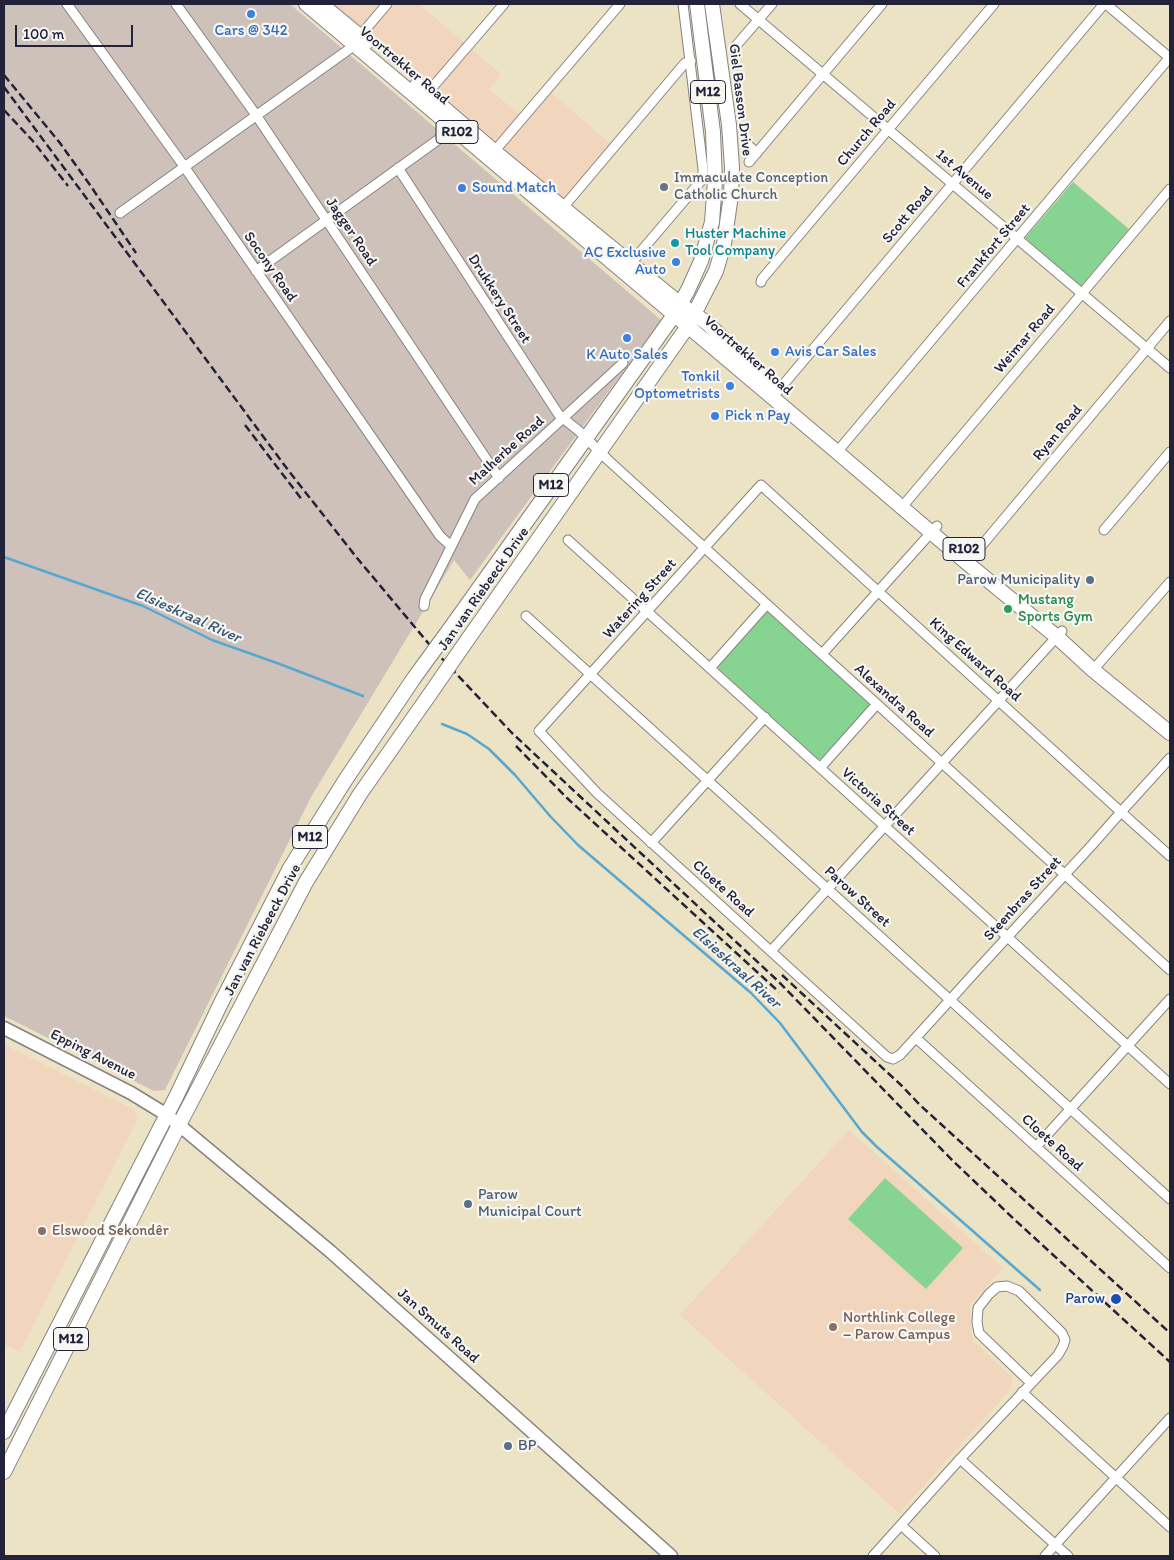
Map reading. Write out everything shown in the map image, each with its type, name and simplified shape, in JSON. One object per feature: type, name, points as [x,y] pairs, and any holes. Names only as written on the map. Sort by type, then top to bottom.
[{"type":"main road","name":"Voortrekker Road","points":[[306,4],[356,40],[677,309],[728,343],[760,375],[775,394]]},
{"type":"main road","name":"Voortrekker Road","points":[[321,4],[356,40]]},
{"type":"main road","name":"Giel Basson Drive","points":[[677,309],[701,261],[712,222],[715,199],[713,132],[697,4]]},
{"type":"main road","name":"Giel Basson Drive","points":[[691,320],[720,261],[731,189],[732,167],[729,125],[712,4]]},
{"type":"main road","name":"Voortrekker Road","points":[[560,211],[631,263],[677,309]]},
{"type":"main road","name":"Jan van Riebeeck Drive","points":[[4,1432],[167,1114],[290,868],[346,779],[414,678],[677,309]]},
{"type":"main road","name":"Voortrekker Road","points":[[691,320],[736,367],[775,394],[1059,634],[1170,733]]},
{"type":"main road","name":"Jan van Riebeeck Drive","points":[[4,1472],[306,882],[360,794],[691,320]]},
{"type":"main road","points":[[666,356],[686,342],[695,341],[719,359],[736,367]]},
{"type":"main road","name":"Voortrekker Road","points":[[1096,667],[1170,722]]},
{"type":"street","name":"Socony Road","points":[[69,4],[440,536],[451,546]]},
{"type":"street","name":"Jagger Road","points":[[176,4],[256,116],[499,478]]},
{"type":"street","points":[[120,213],[348,50],[387,4]]},
{"type":"street","points":[[424,97],[504,4]]},
{"type":"street","points":[[492,154],[620,4]]},
{"type":"street","points":[[631,263],[700,182],[704,169],[684,4]]},
{"type":"street","name":"1st Avenue","points":[[740,4],[1170,368]]},
{"type":"street","points":[[734,48],[772,4]]},
{"type":"street","points":[[749,162],[882,4]]},
{"type":"street","name":"Church Road","points":[[761,282],[994,4]]},
{"type":"street","points":[[1105,4],[1170,58]]},
{"type":"street","name":"Scott Road","points":[[775,394],[1105,4]]},
{"type":"street","name":"Frankfort Street","points":[[840,449],[1170,58]]},
{"type":"street","points":[[560,211],[685,63],[691,62]]},
{"type":"street","points":[[256,271],[456,125]]},
{"type":"street","points":[[748,145],[757,153]]},
{"type":"street","name":"Drukkery Street","points":[[398,168],[558,415],[600,452]]},
{"type":"street","name":"Weimar Road","points":[[905,504],[1170,189]]},
{"type":"street","name":"Ryan Road","points":[[970,560],[1170,321]]},
{"type":"street","name":"Malherbe Road","points":[[424,606],[424,600],[475,499],[623,363]]},
{"type":"street","name":"Alexandra Road","points":[[600,452],[1170,970]]},
{"type":"street","points":[[1104,530],[1170,452]]},
{"type":"street","name":"Watering Street","points":[[539,731],[761,485]]},
{"type":"street","name":"King Edward Road","points":[[761,485],[1170,856]]},
{"type":"street","points":[[822,654],[935,529]]},
{"type":"street","name":"Victoria Street","points":[[568,540],[1170,1084]]},
{"type":"street","points":[[1096,667],[1170,582]]},
{"type":"street","points":[[710,668],[767,604]]},
{"type":"street","name":"Parow Street","points":[[526,616],[1170,1199]]},
{"type":"street","points":[[771,951],[1059,634]]},
{"type":"street","points":[[820,768],[878,704]]},
{"type":"street","points":[[651,843],[765,717]]},
{"type":"street","name":"Cloete Road","points":[[539,731],[597,793],[651,843],[887,1057],[896,1058]]},
{"type":"street","name":"Steenbras Street","points":[[896,1058],[1170,758]]},
{"type":"street","points":[[1036,1147],[1170,999]]},
{"type":"street","name":"Epping Avenue","points":[[4,1028],[131,1093],[167,1114],[180,1125]]},
{"type":"street","name":"Cloete Road","points":[[916,1038],[1170,1268]]},
{"type":"street","name":"Jan Smuts Road","points":[[180,1125],[331,1252],[671,1556]]},
{"type":"street","points":[[873,1556],[960,1459],[1058,1355],[1063,1346],[1065,1340],[1062,1333],[1019,1291],[1007,1286],[997,1287],[978,1308],[977,1322],[979,1334],[1031,1383]]},
{"type":"street","points":[[1022,1392],[1170,1527]]},
{"type":"street","points":[[1045,1556],[1169,1420]]},
{"type":"street","points":[[960,1459],[1068,1556]]},
{"type":"street","points":[[901,1525],[935,1556]]},
{"type":"shaded area","points":[[4,4],[290,4],[661,320],[470,580],[454,560],[311,797],[165,1090],[154,1091],[4,1016]]},
{"type":"shaded area","points":[[324,4],[419,4],[501,74],[489,89],[522,117],[547,89],[613,146],[563,206]]},
{"type":"shaded area","name":"Elswood Sekondêr","points":[[4,1044],[135,1110],[138,1118],[20,1352],[4,1344]]},
{"type":"shaded area","name":"Northlink College – Parow Campus","points":[[849,1130],[1003,1268],[970,1305],[972,1340],[1012,1377],[1011,1389],[899,1513],[680,1315]]},
{"type":"green space","points":[[1073,182],[1129,229],[1081,286],[1025,238]]},
{"type":"green space","points":[[767,612],[869,702],[870,705],[821,759],[818,759],[719,669],[718,665]]},
{"type":"green space","points":[[885,1178],[963,1248],[926,1289],[848,1219]]},
{"type":"waterway","name":"Elsieskraal River","points":[[4,557],[143,606],[212,640],[363,696]]},
{"type":"waterway","name":"Elsieskraal River","points":[[442,724],[467,734],[489,749],[578,845],[751,993],[780,1023],[862,1132],[1040,1290]]},
{"type":"railway","points":[[4,75],[60,143],[136,253]]},
{"type":"railway","points":[[4,87],[288,470],[357,558],[434,650],[512,733],[778,981],[953,1161],[1170,1362]]},
{"type":"railway","points":[[4,110],[32,140],[68,186]]},
{"type":"railway","points":[[245,425],[303,501]]},
{"type":"railway","points":[[516,746],[567,798],[779,992]]},
{"type":"railway","points":[[782,975],[920,1105],[1170,1333]]},
{"type":"place","name":"Cars @ 342","points":[[251,14]]},
{"type":"place","name":"Immaculate Conception Catholic Church","points":[[664,187]]},
{"type":"place","name":"Sound Match","points":[[462,188]]},
{"type":"place","name":"Huster Machine Tool Company","points":[[675,243]]},
{"type":"place","name":"AC Exclusive Auto","points":[[676,262]]},
{"type":"place","name":"K Auto Sales","points":[[627,338]]},
{"type":"place","name":"Avis Car Sales","points":[[775,352]]},
{"type":"place","name":"Tonkil Optometrists","points":[[730,386]]},
{"type":"place","name":"Pick n Pay","points":[[715,416]]},
{"type":"place","name":"Parow Municipality","points":[[1090,580]]},
{"type":"place","name":"Mustang Sports Gym","points":[[1008,609]]},
{"type":"place","name":"Parow Municipal Court","points":[[468,1204]]},
{"type":"place","name":"Elswood Sekondêr","points":[[42,1231]]},
{"type":"place","name":"Parow","points":[[1116,1299]]},
{"type":"place","name":"Northlink College – Parow Campus","points":[[833,1327]]},
{"type":"place","name":"BP","points":[[508,1446]]}]
